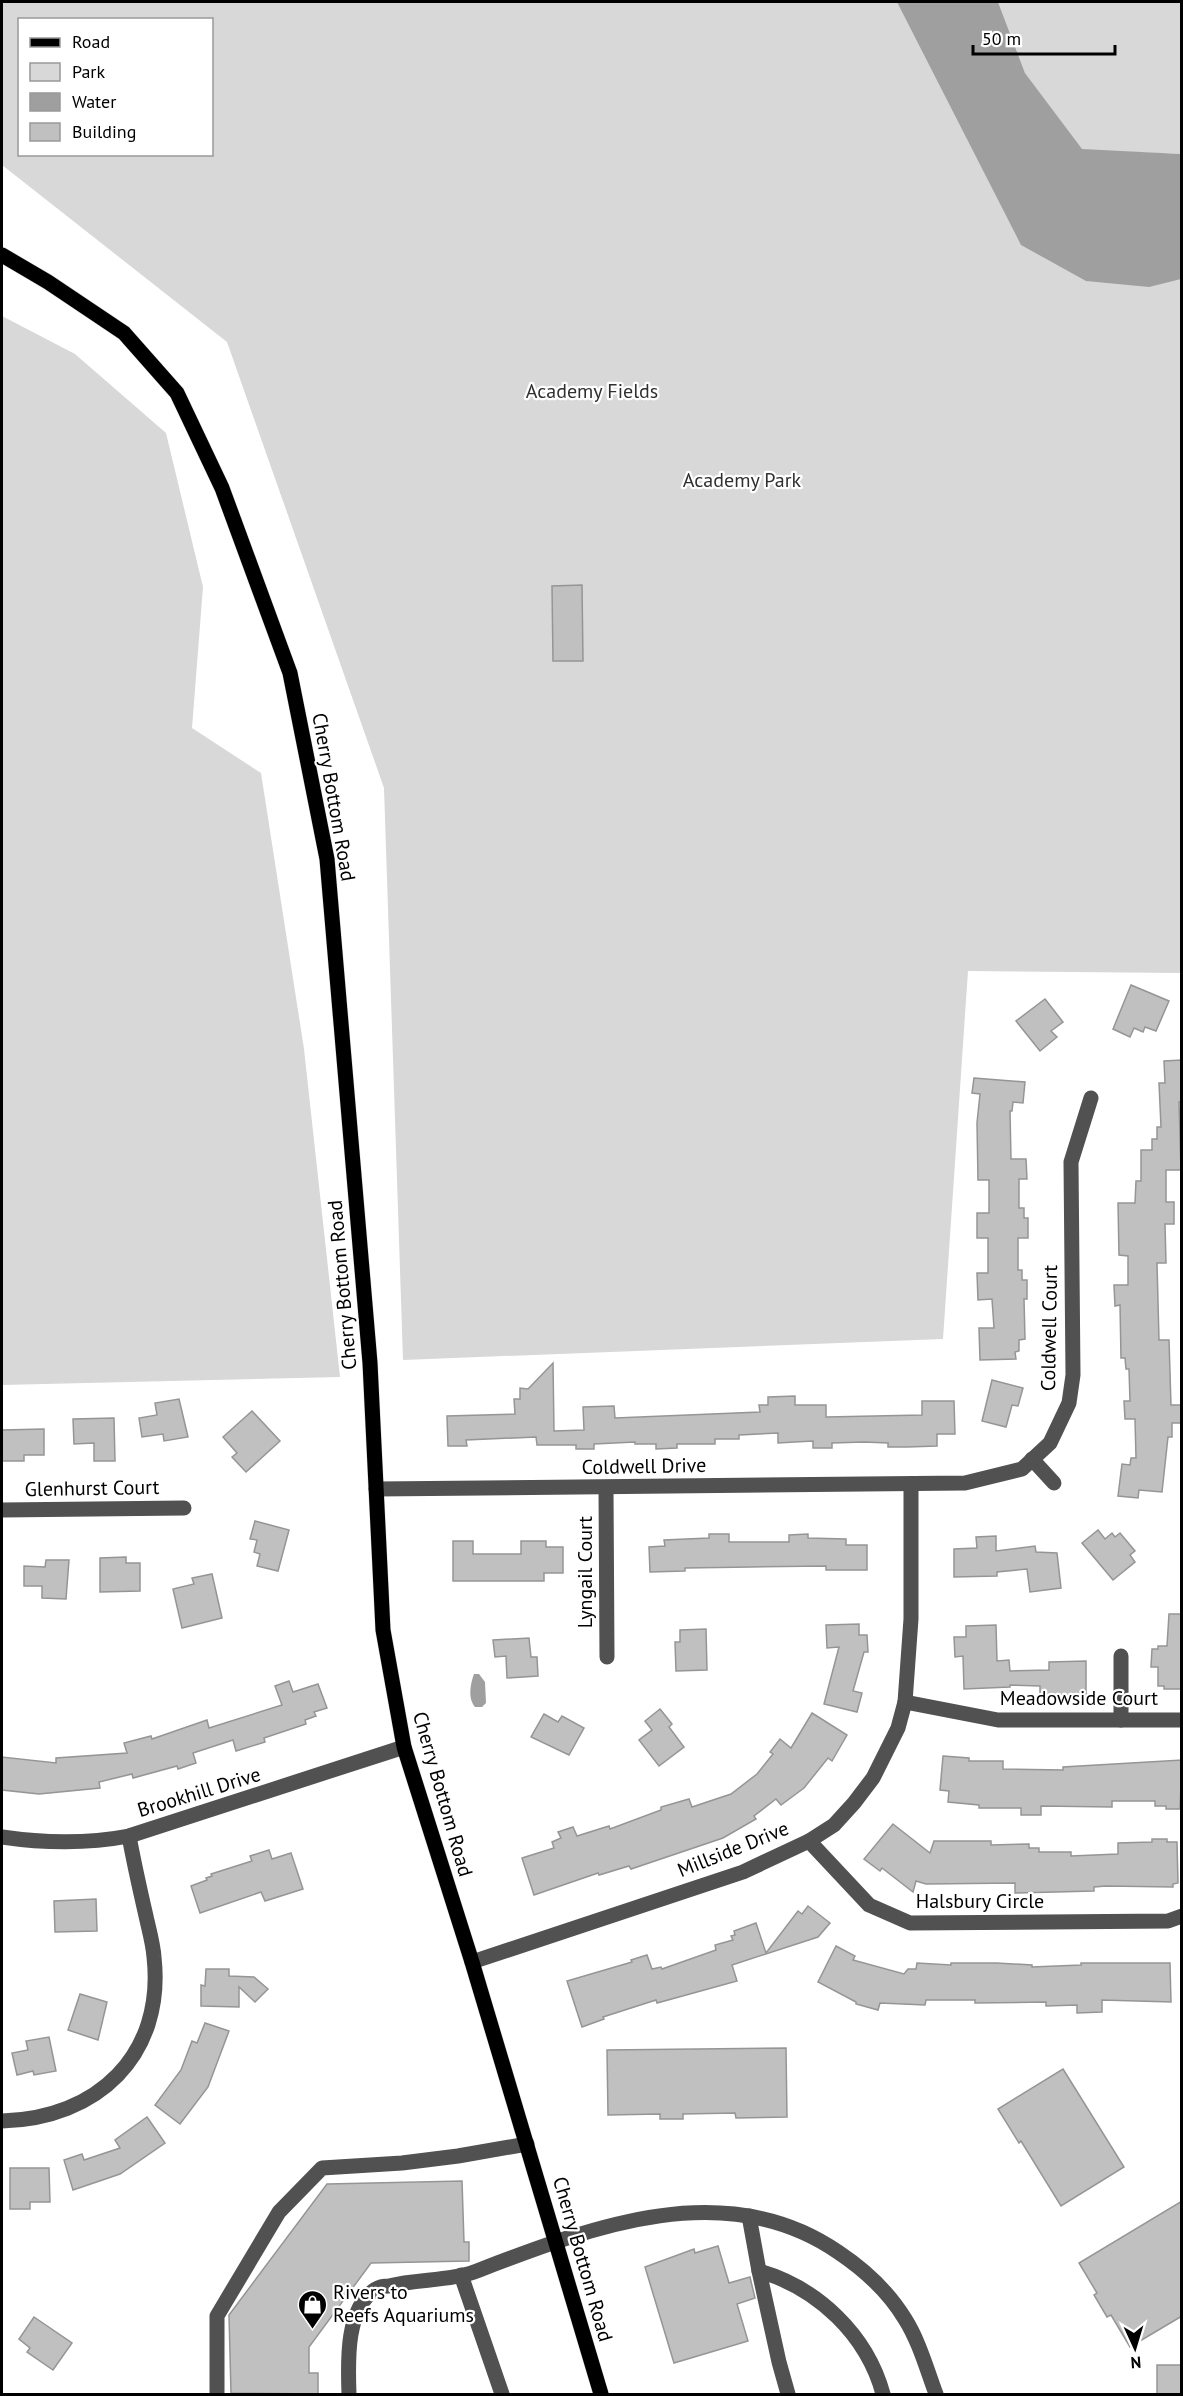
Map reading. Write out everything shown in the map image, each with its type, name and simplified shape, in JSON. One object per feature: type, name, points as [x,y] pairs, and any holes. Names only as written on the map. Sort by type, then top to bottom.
[{"type":"main road","name":"Cherry Bottom Road","points":[[2,255],[48,282],[124,333],[177,393],[222,489],[290,674],[327,859],[367,1328],[383,1629],[404,1747],[472,1962],[601,2394]]},
{"type":"street","name":"Coldwell Court","points":[[911,1484],[965,1483],[1022,1469],[1050,1443],[1069,1403],[1073,1375],[1071,1162],[1091,1098]]},
{"type":"street","points":[[1032,1460],[1054,1483]]},
{"type":"street","name":"Coldwell Drive","points":[[376,1489],[911,1484]]},
{"type":"street","name":"Millside Drive","points":[[472,1962],[743,1872],[809,1841],[834,1825],[873,1778],[898,1728],[905,1702],[910,1619],[911,1484]]},
{"type":"street","name":"Lyngail Court","points":[[606,1488],[607,1657]]},
{"type":"street","name":"Glenhurst Court","points":[[2,1510],[184,1508]]},
{"type":"street","points":[[1121,1656],[1121,1720]]},
{"type":"street","name":"Meadowside Court","points":[[905,1702],[998,1720],[1182,1720]]},
{"type":"street","name":"Brookhill Drive","points":[[2,1837],[26,1841],[100,1841],[129,1836],[404,1747]]},
{"type":"street","points":[[2,2121],[40,2118],[69,2109],[96,2094],[117,2076],[141,2046],[154,2006],[154,1957],[129,1836]]},
{"type":"street","name":"Halsbury Circle","points":[[809,1841],[869,1905],[910,1923],[1168,1921],[1182,1916]]},
{"type":"street","points":[[217,2394],[217,2316],[279,2212],[321,2168],[402,2163],[527,2144]]},
{"type":"street","points":[[349,2394],[348,2347],[360,2307],[376,2289],[408,2281],[468,2274],[556,2241],[667,2213],[705,2212],[771,2219],[817,2237],[861,2268],[890,2298],[906,2321],[936,2394]]},
{"type":"street","points":[[749,2216],[759,2271],[788,2394]]},
{"type":"street","points":[[759,2271],[781,2277],[837,2315],[860,2342],[878,2373],[883,2394]]},
{"type":"street","points":[[461,2275],[502,2394]]},
{"type":"green space","name":"Academy Park","points":[[2,2],[953,2],[1036,152],[1181,208],[1181,973],[968,971],[943,1339],[403,1360],[384,788],[227,342],[2,165]]},
{"type":"green space","points":[[998,2],[1181,2],[1181,154],[1082,150],[1025,73]]},
{"type":"green space","points":[[2,316],[75,354],[166,433],[203,587],[192,728],[261,773],[304,1049],[340,1377],[2,1385]]},
{"type":"water","points":[[897,2],[998,2],[1025,73],[1082,149],[1181,154],[1181,279],[1149,287],[1086,281],[1021,245]]},
{"type":"water","points":[[474,1674],[479,1674],[485,1682],[486,1703],[482,1707],[475,1707],[470,1695]]},
{"type":"building","points":[[582,585],[583,661],[553,661],[552,586]]},
{"type":"building","points":[[1131,985],[1169,1001],[1156,1031],[1145,1027],[1143,1032],[1134,1028],[1130,1037],[1113,1029]]},
{"type":"building","points":[[1045,999],[1063,1022],[1051,1031],[1057,1037],[1040,1051],[1016,1021]]},
{"type":"building","points":[[1182,1060],[1182,1102],[1179,1102],[1181,1170],[1166,1170],[1166,1202],[1174,1202],[1174,1224],[1165,1224],[1166,1263],[1157,1263],[1159,1340],[1169,1340],[1171,1405],[1182,1405],[1182,1423],[1172,1423],[1172,1437],[1168,1437],[1162,1492],[1139,1490],[1138,1498],[1118,1496],[1122,1464],[1130,1465],[1131,1458],[1136,1458],[1135,1419],[1125,1419],[1124,1401],[1130,1401],[1129,1369],[1126,1369],[1125,1358],[1121,1358],[1120,1305],[1115,1306],[1114,1285],[1128,1285],[1128,1256],[1119,1255],[1118,1203],[1135,1203],[1136,1181],[1141,1181],[1141,1150],[1152,1150],[1152,1139],[1157,1139],[1157,1127],[1161,1127],[1159,1083],[1165,1083],[1164,1061]]},
{"type":"building","points":[[974,1078],[1025,1082],[1023,1103],[1013,1102],[1012,1111],[1010,1111],[1011,1159],[1026,1159],[1027,1179],[1019,1179],[1019,1208],[1024,1208],[1024,1218],[1028,1218],[1028,1238],[1018,1238],[1018,1270],[1022,1270],[1022,1280],[1027,1280],[1027,1299],[1024,1299],[1025,1339],[1019,1340],[1019,1351],[1015,1352],[1016,1359],[980,1360],[979,1328],[994,1328],[992,1299],[978,1300],[977,1273],[988,1273],[988,1238],[977,1238],[977,1213],[989,1213],[989,1180],[978,1180],[977,1123],[980,1094],[972,1093]]},
{"type":"building","points":[[553,1363],[554,1431],[584,1430],[583,1407],[614,1406],[615,1418],[760,1412],[759,1405],[768,1405],[768,1397],[795,1396],[795,1405],[826,1405],[826,1417],[922,1415],[922,1401],[954,1401],[955,1434],[937,1434],[937,1446],[907,1447],[888,1447],[888,1443],[864,1442],[832,1443],[832,1448],[813,1448],[813,1441],[778,1443],[778,1433],[739,1435],[739,1439],[715,1439],[715,1444],[677,1444],[677,1448],[656,1449],[656,1444],[635,1444],[635,1442],[594,1444],[594,1449],[576,1449],[576,1445],[537,1445],[536,1437],[466,1440],[467,1446],[448,1446],[447,1416],[515,1414],[514,1399],[520,1399],[520,1388],[528,1389]]},
{"type":"building","points":[[992,1380],[1023,1388],[1018,1406],[1012,1405],[1006,1427],[982,1421]]},
{"type":"building","points":[[179,1399],[188,1437],[164,1441],[163,1434],[142,1437],[139,1418],[157,1415],[155,1403]]},
{"type":"building","points":[[252,1411],[280,1441],[246,1472],[232,1457],[237,1453],[223,1437]]},
{"type":"building","points":[[114,1418],[115,1461],[94,1461],[94,1443],[74,1444],[73,1419]]},
{"type":"building","points":[[44,1429],[44,1455],[24,1455],[24,1461],[2,1461],[2,1430]]},
{"type":"building","points":[[255,1521],[289,1530],[278,1571],[257,1566],[260,1554],[254,1552],[257,1540],[250,1539]]},
{"type":"building","points":[[1098,1530],[1105,1539],[1112,1533],[1115,1537],[1120,1533],[1135,1551],[1130,1555],[1135,1562],[1113,1580],[1082,1543]]},
{"type":"building","points":[[709,1534],[729,1534],[729,1542],[789,1542],[789,1535],[808,1534],[808,1538],[846,1539],[846,1545],[867,1545],[867,1570],[826,1570],[826,1566],[685,1568],[685,1571],[650,1572],[649,1547],[665,1546],[664,1540],[709,1538]]},
{"type":"building","points":[[996,1536],[996,1551],[1035,1546],[1036,1552],[1057,1553],[1061,1588],[1030,1592],[1027,1569],[997,1572],[997,1576],[954,1577],[954,1549],[977,1548],[976,1537]]},
{"type":"building","points":[[453,1541],[473,1541],[473,1554],[521,1554],[521,1541],[546,1541],[546,1547],[563,1547],[563,1573],[544,1573],[544,1581],[453,1581]]},
{"type":"building","points":[[126,1557],[126,1563],[140,1563],[140,1591],[100,1592],[100,1558]]},
{"type":"building","points":[[46,1560],[69,1560],[66,1599],[42,1598],[42,1586],[24,1586],[24,1566],[45,1567]]},
{"type":"building","points":[[212,1574],[222,1618],[182,1628],[173,1589],[194,1584],[192,1578]]},
{"type":"building","points":[[1169,1614],[1182,1614],[1182,1689],[1164,1689],[1164,1686],[1158,1686],[1158,1667],[1151,1667],[1152,1649],[1167,1646]]},
{"type":"building","points":[[859,1624],[859,1635],[867,1635],[868,1652],[864,1652],[853,1691],[862,1693],[857,1712],[824,1704],[839,1647],[827,1648],[826,1625]]},
{"type":"building","points":[[996,1625],[997,1661],[1009,1660],[1010,1671],[1049,1670],[1049,1662],[1086,1661],[1086,1695],[1040,1696],[1040,1686],[1010,1685],[1010,1687],[964,1689],[963,1656],[955,1657],[954,1637],[966,1637],[966,1626]]},
{"type":"building","points":[[706,1629],[707,1670],[676,1671],[675,1642],[680,1642],[680,1630]]},
{"type":"building","points":[[529,1638],[531,1657],[537,1657],[538,1676],[507,1678],[506,1656],[495,1657],[493,1640]]},
{"type":"building","points":[[289,1681],[293,1692],[318,1684],[327,1708],[314,1712],[316,1716],[305,1720],[306,1724],[264,1738],[265,1742],[236,1751],[233,1740],[193,1753],[196,1763],[133,1778],[132,1774],[99,1782],[100,1788],[39,1794],[2,1790],[2,1757],[56,1763],[56,1758],[127,1753],[124,1743],[151,1736],[152,1739],[207,1720],[209,1728],[282,1705],[275,1686]]},
{"type":"building","points":[[660,1709],[672,1724],[669,1727],[684,1747],[659,1766],[639,1740],[652,1730],[645,1721]]},
{"type":"building","points":[[812,1713],[847,1735],[832,1761],[828,1758],[804,1788],[781,1805],[776,1799],[754,1816],[756,1819],[723,1838],[631,1869],[629,1866],[599,1875],[598,1873],[534,1895],[522,1858],[554,1848],[552,1842],[561,1838],[558,1832],[573,1827],[577,1836],[609,1826],[610,1829],[661,1810],[661,1807],[689,1799],[692,1807],[731,1794],[757,1774],[773,1754],[770,1752],[780,1739],[791,1748]]},
{"type":"building","points":[[544,1714],[558,1722],[562,1716],[584,1728],[569,1755],[531,1737]]},
{"type":"building","points":[[943,1756],[969,1758],[969,1761],[1003,1761],[1003,1769],[1063,1770],[1063,1767],[1182,1760],[1180,1809],[1155,1806],[1155,1801],[1112,1801],[1112,1807],[1041,1806],[1041,1815],[1021,1815],[1021,1808],[979,1808],[979,1805],[948,1802],[949,1791],[940,1790]]},
{"type":"building","points":[[893,1824],[930,1853],[934,1841],[991,1841],[991,1845],[1029,1844],[1029,1848],[1039,1848],[1039,1852],[1071,1852],[1071,1856],[1118,1854],[1118,1843],[1167,1839],[1167,1842],[1177,1842],[1178,1883],[1173,1884],[1173,1887],[1106,1886],[1094,1887],[1094,1891],[1015,1893],[1015,1883],[926,1884],[916,1881],[913,1892],[882,1868],[880,1871],[864,1859]]},
{"type":"building","points":[[269,1850],[272,1859],[291,1853],[303,1889],[265,1901],[261,1892],[200,1913],[191,1886],[207,1880],[206,1878],[212,1876],[211,1874],[252,1861],[250,1856]]},
{"type":"building","points":[[96,1899],[97,1931],[55,1932],[54,1901]]},
{"type":"building","points":[[808,1906],[830,1923],[818,1937],[732,1965],[737,1981],[657,2003],[656,2000],[603,2017],[604,2019],[582,2027],[567,1981],[632,1962],[631,1960],[647,1955],[652,1969],[661,1967],[662,1969],[716,1950],[715,1945],[733,1940],[731,1936],[735,1935],[734,1931],[756,1923],[766,1953],[798,1911],[802,1914]]},
{"type":"building","points":[[836,1946],[855,1956],[853,1960],[904,1974],[908,1969],[916,1969],[917,1963],[951,1965],[951,1963],[996,1963],[1032,1965],[1032,1967],[1081,1965],[1081,1963],[1170,1963],[1171,2002],[1102,2000],[1102,2012],[1077,2013],[1077,2005],[1046,2006],[1046,2002],[975,2003],[975,2000],[926,2000],[925,2005],[880,2003],[878,2010],[856,2004],[818,1982]]},
{"type":"building","points":[[206,1969],[229,1969],[229,1976],[254,1977],[268,1989],[255,2002],[239,1987],[239,2007],[201,2006],[201,1985],[205,1986]]},
{"type":"building","points":[[80,1994],[107,2002],[98,2040],[68,2030]]},
{"type":"building","points":[[205,2023],[229,2031],[208,2087],[180,2124],[155,2105],[181,2070],[192,2041],[197,2043]]},
{"type":"building","points":[[49,2037],[56,2071],[34,2075],[33,2071],[17,2075],[12,2053],[28,2050],[26,2041]]},
{"type":"building","points":[[786,2048],[787,2117],[736,2118],[735,2113],[683,2114],[683,2119],[660,2119],[660,2114],[608,2115],[607,2050]]},
{"type":"building","points":[[1063,2069],[1124,2167],[1061,2206],[1021,2141],[1019,2143],[998,2109]]},
{"type":"building","points":[[147,2117],[165,2143],[120,2174],[73,2190],[64,2160],[82,2154],[84,2160],[120,2148],[115,2140]]},
{"type":"building","points":[[10,2168],[49,2168],[50,2202],[30,2202],[30,2209],[10,2209]]},
{"type":"building","points":[[462,2181],[464,2242],[469,2242],[469,2261],[371,2263],[309,2347],[309,2373],[318,2373],[318,2394],[231,2393],[229,2315],[327,2184]]},
{"type":"building","points":[[1182,2201],[1182,2316],[1130,2347],[1111,2315],[1107,2317],[1094,2295],[1097,2293],[1079,2263]]},
{"type":"building","points":[[718,2246],[729,2283],[750,2277],[755,2298],[737,2304],[748,2341],[674,2363],[645,2267],[694,2249],[695,2253]]},
{"type":"building","points":[[34,2317],[72,2343],[53,2370],[27,2352],[30,2348],[19,2339]]},
{"type":"building","points":[[1157,2365],[1182,2365],[1182,2394],[1157,2394]]},
{"type":"place","name":"Rivers to Reefs Aquariums","points":[[312,2330]]},
{"type":"park label","name":"Academy Fields","points":[[592,391]]}]
